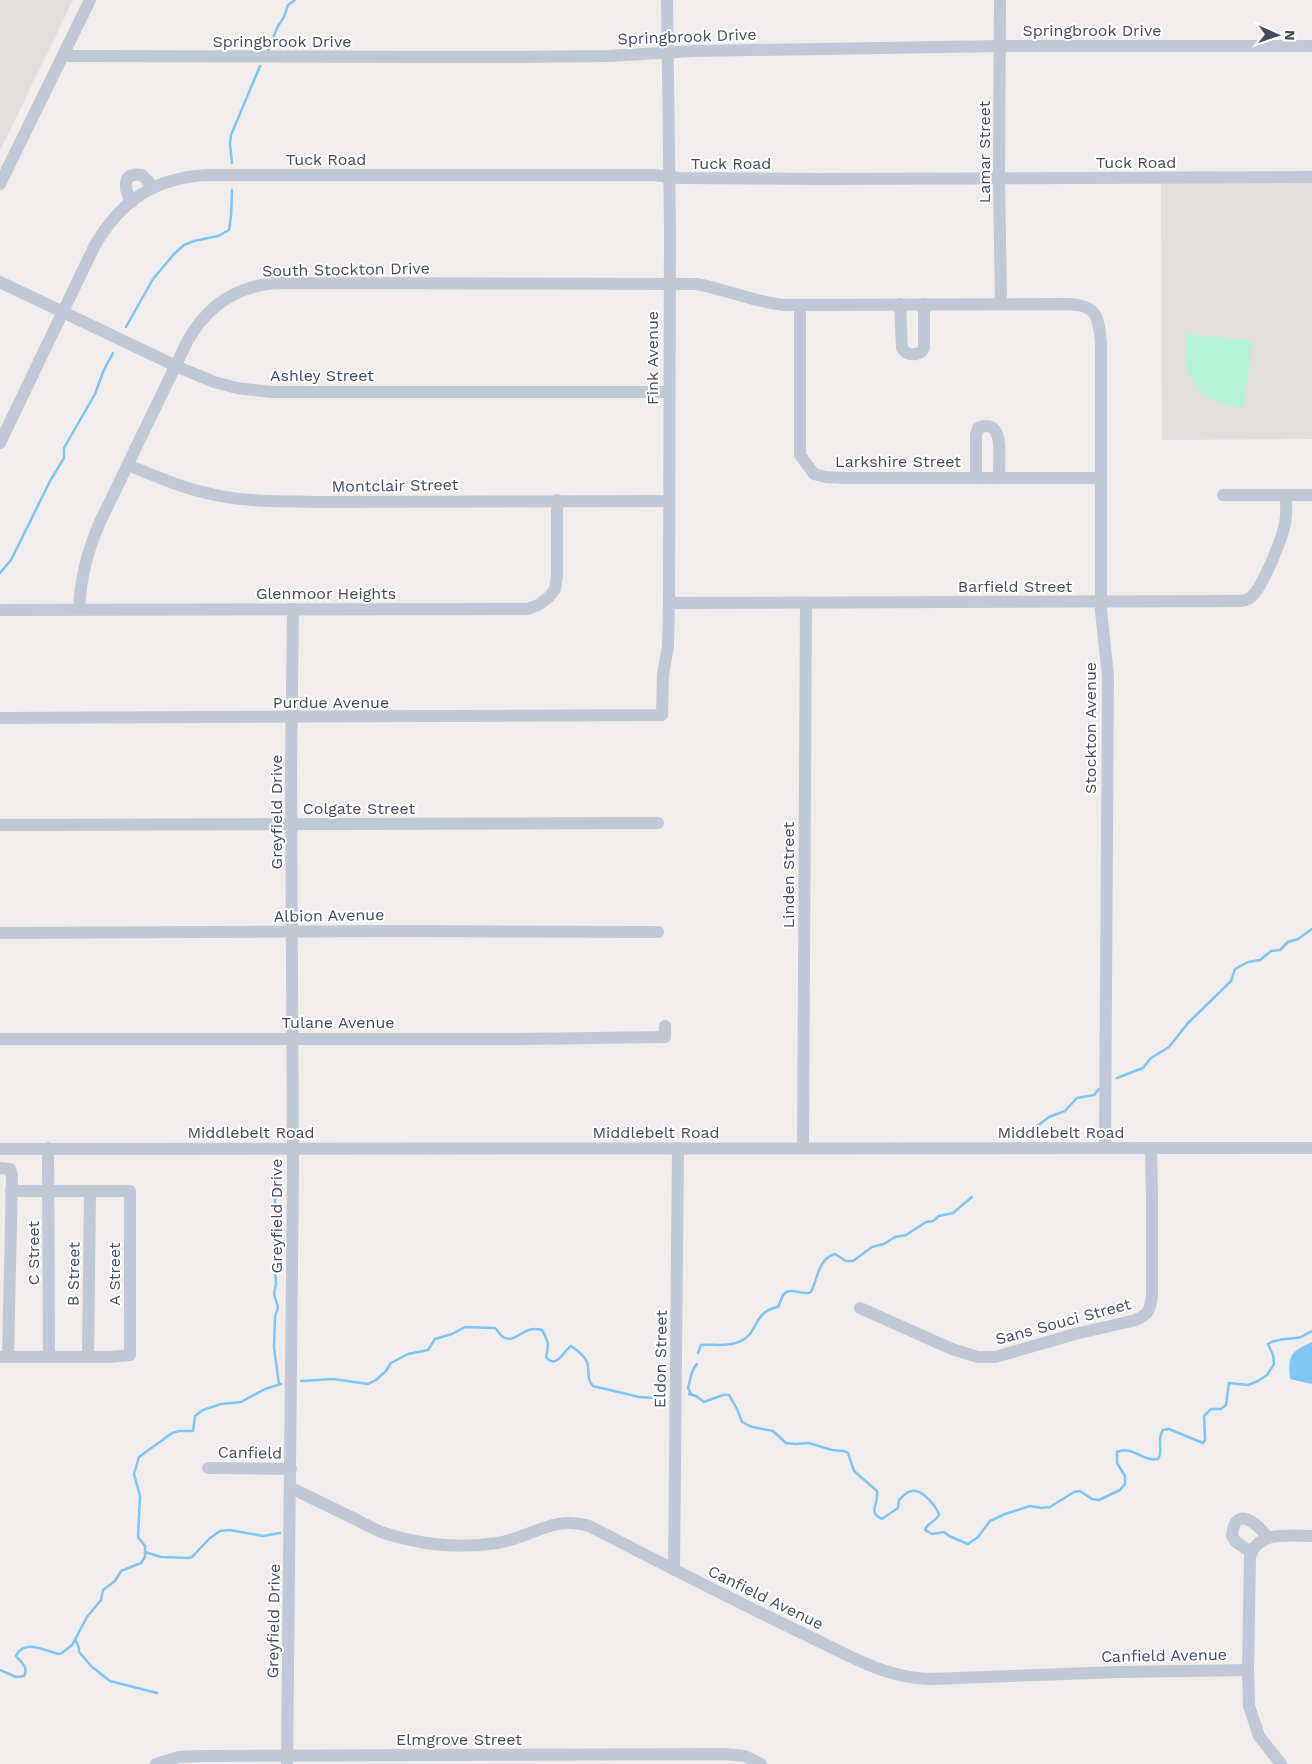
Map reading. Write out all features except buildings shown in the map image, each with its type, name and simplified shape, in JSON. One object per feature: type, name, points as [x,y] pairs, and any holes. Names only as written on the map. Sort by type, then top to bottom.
[{"type":"street","points":[[1,182],[90,0]]},
{"type":"street","name":"Fink Avenue","points":[[662,715],[663,675],[668,646],[669,603],[667,0]]},
{"type":"street","name":"Lamar Street","points":[[1000,0],[999,178],[1001,304]]},
{"type":"street","name":"Springbrook Drive","points":[[63,56],[373,58],[609,56],[694,51],[1000,46],[1312,46]]},
{"type":"street","points":[[132,202],[125,187],[129,177],[142,175],[152,188]]},
{"type":"street","name":"Tuck Road","points":[[0,444],[101,234],[109,223],[132,202],[152,188],[171,180],[209,175],[653,175],[669,177],[799,179],[1312,177]]},
{"type":"street","name":"Ashley Street","points":[[0,282],[176,366],[224,385],[271,392],[668,392]]},
{"type":"street","name":"South Stockton Drive","points":[[79,610],[80,582],[88,551],[192,332],[213,307],[236,293],[259,285],[277,283],[698,284],[765,303],[800,306],[1081,304],[1092,310]]},
{"type":"street","points":[[900,304],[902,348],[907,353],[913,355],[921,352],[924,348],[924,304]]},
{"type":"street","name":"Larkshire Street","points":[[800,306],[800,456],[814,474],[844,478],[1100,478]]},
{"type":"street","name":"Stockton Avenue","points":[[1092,310],[1098,320],[1101,342],[1101,602],[1108,676],[1105,1148]]},
{"type":"street","name":"Larkshire Street","points":[[976,478],[976,435],[978,428],[986,425],[992,426],[996,430],[998,437],[998,478]]},
{"type":"street","name":"Montclair Street","points":[[128,465],[201,492],[238,499],[314,502],[668,501]]},
{"type":"street","points":[[1223,495],[1312,495]]},
{"type":"street","name":"Barfield Street","points":[[669,603],[1239,602],[1249,599],[1257,592],[1263,579],[1284,530],[1287,510],[1286,496]]},
{"type":"street","name":"Glenmoor Heights","points":[[0,610],[528,609],[549,597],[555,589],[557,576],[557,500]]},
{"type":"street","name":"Linden Street","points":[[803,1148],[806,603]]},
{"type":"street","name":"Greyfield Drive","points":[[287,1760],[293,1148],[293,609]]},
{"type":"street","name":"Purdue Avenue","points":[[0,718],[662,715]]},
{"type":"street","name":"Colgate Street","points":[[0,825],[658,823]]},
{"type":"street","name":"Albion Avenue","points":[[0,933],[658,932]]},
{"type":"street","name":"Tulane Avenue","points":[[0,1039],[665,1037],[665,1026]]},
{"type":"street","name":"C Street","points":[[48,1148],[49,1357]]},
{"type":"street","name":"Eldon Street","points":[[674,1570],[678,1148]]},
{"type":"street","name":"Sans Souci Street","points":[[860,1308],[952,1348],[978,1357],[995,1357],[1145,1316],[1150,1308],[1152,1295],[1150,1148]]},
{"type":"street","name":"Middlebelt Road","points":[[0,1149],[1312,1148]]},
{"type":"street","points":[[0,1168],[10,1169],[11,1191],[4,1357],[88,1357]]},
{"type":"street","name":"A Street","points":[[11,1191],[130,1191],[130,1355],[88,1357]]},
{"type":"street","name":"B Street","points":[[88,1357],[90,1191]]},
{"type":"street","name":"Canfield","points":[[208,1468],[291,1469]]},
{"type":"street","name":"Canfield Avenue","points":[[291,1488],[382,1532],[417,1542],[448,1546],[499,1543],[562,1523],[574,1522],[589,1526],[674,1570],[868,1664],[904,1678],[932,1679],[1119,1672],[1248,1670]]},
{"type":"street","points":[[1281,1764],[1259,1736],[1249,1706],[1250,1557],[1259,1544],[1274,1536],[1312,1536]]},
{"type":"street","name":"Elmgrove Street","points":[[156,1764],[179,1757],[287,1760],[725,1754],[745,1756],[761,1764]]},
{"type":"shaded area","points":[[0,0],[73,0],[0,151]]},
{"type":"shaded area","points":[[1161,182],[1312,183],[1312,439],[1162,440]]},
{"type":"green space","points":[[1186,334],[1252,341],[1244,407],[1215,401],[1196,386],[1186,363]]},
{"type":"water","points":[[1312,1342],[1312,1384],[1290,1379],[1290,1359],[1292,1355]]},
{"type":"waterway","points":[[268,50],[288,5],[295,0]]},
{"type":"waterway","points":[[232,163],[231,135],[260,66]]},
{"type":"waterway","points":[[126,327],[153,279],[174,254],[184,245],[218,236],[229,230],[232,190]]},
{"type":"waterway","points":[[0,573],[11,560],[50,481],[64,458],[64,448],[95,394],[103,372],[113,353]]},
{"type":"waterway","points":[[1117,1078],[1143,1068],[1151,1058],[1169,1047],[1188,1023],[1231,981],[1235,969],[1248,962],[1260,960],[1271,951],[1280,950],[1288,942],[1298,939],[1312,929]]},
{"type":"waterway","points":[[1032,1130],[1049,1117],[1065,1111],[1077,1098],[1094,1095],[1099,1089]]},
{"type":"waterway","points":[[274,1176],[276,1223],[274,1253],[276,1284],[274,1294],[278,1307],[275,1317],[274,1347],[279,1385]]},
{"type":"waterway","points":[[698,1353],[701,1345],[732,1344],[746,1338],[764,1313],[778,1307],[786,1292],[811,1292],[819,1270],[829,1256],[835,1254],[846,1261],[853,1261],[872,1247],[884,1244],[895,1237],[906,1235],[939,1216],[953,1213],[972,1197]]},
{"type":"waterway","points":[[301,1381],[333,1379],[368,1384],[386,1371],[391,1363],[408,1354],[428,1350],[435,1339],[452,1334],[465,1327],[495,1328],[502,1336],[508,1339],[535,1329],[542,1330],[546,1338],[548,1346],[546,1357],[550,1360],[557,1361],[571,1346],[578,1351],[587,1362],[589,1378],[593,1386],[639,1397],[662,1397]]},
{"type":"waterway","points":[[689,1394],[696,1396],[704,1402],[723,1395],[729,1395],[742,1422],[752,1427],[773,1431],[786,1443],[809,1443],[848,1453],[854,1471],[877,1491],[875,1514],[882,1519],[898,1508],[899,1500],[905,1494],[910,1491],[920,1492],[928,1498],[939,1514],[925,1530],[932,1534],[944,1532],[968,1544],[978,1537],[990,1521],[1005,1514],[1030,1506],[1050,1507],[1074,1492],[1080,1491],[1092,1499],[1099,1500],[1120,1490],[1125,1484],[1125,1476],[1117,1463],[1117,1452],[1122,1450],[1128,1451],[1147,1458],[1158,1459],[1160,1456],[1160,1438],[1163,1430],[1169,1429],[1203,1443],[1205,1440],[1204,1416],[1211,1409],[1221,1409],[1226,1405],[1229,1383],[1248,1385],[1258,1381],[1267,1375],[1274,1364],[1273,1355],[1268,1344],[1301,1337],[1312,1331]]},
{"type":"waterway","points":[[691,1394],[688,1388],[692,1372],[697,1364]]},
{"type":"waterway","points":[[0,1670],[16,1677],[24,1676],[25,1667],[16,1656],[24,1648],[35,1647],[59,1654],[62,1653],[72,1645],[87,1617],[101,1600],[103,1590],[115,1581],[121,1571],[141,1563],[145,1557],[145,1546],[138,1537],[140,1496],[134,1474],[139,1457],[172,1433],[193,1431],[195,1416],[203,1410],[221,1404],[241,1402],[265,1389],[281,1384]]},
{"type":"waterway","points":[[145,1552],[161,1557],[189,1558],[220,1531],[230,1530],[263,1536],[280,1533]]},
{"type":"waterway","points":[[75,1639],[79,1652],[92,1667],[110,1681],[157,1693]]}]
